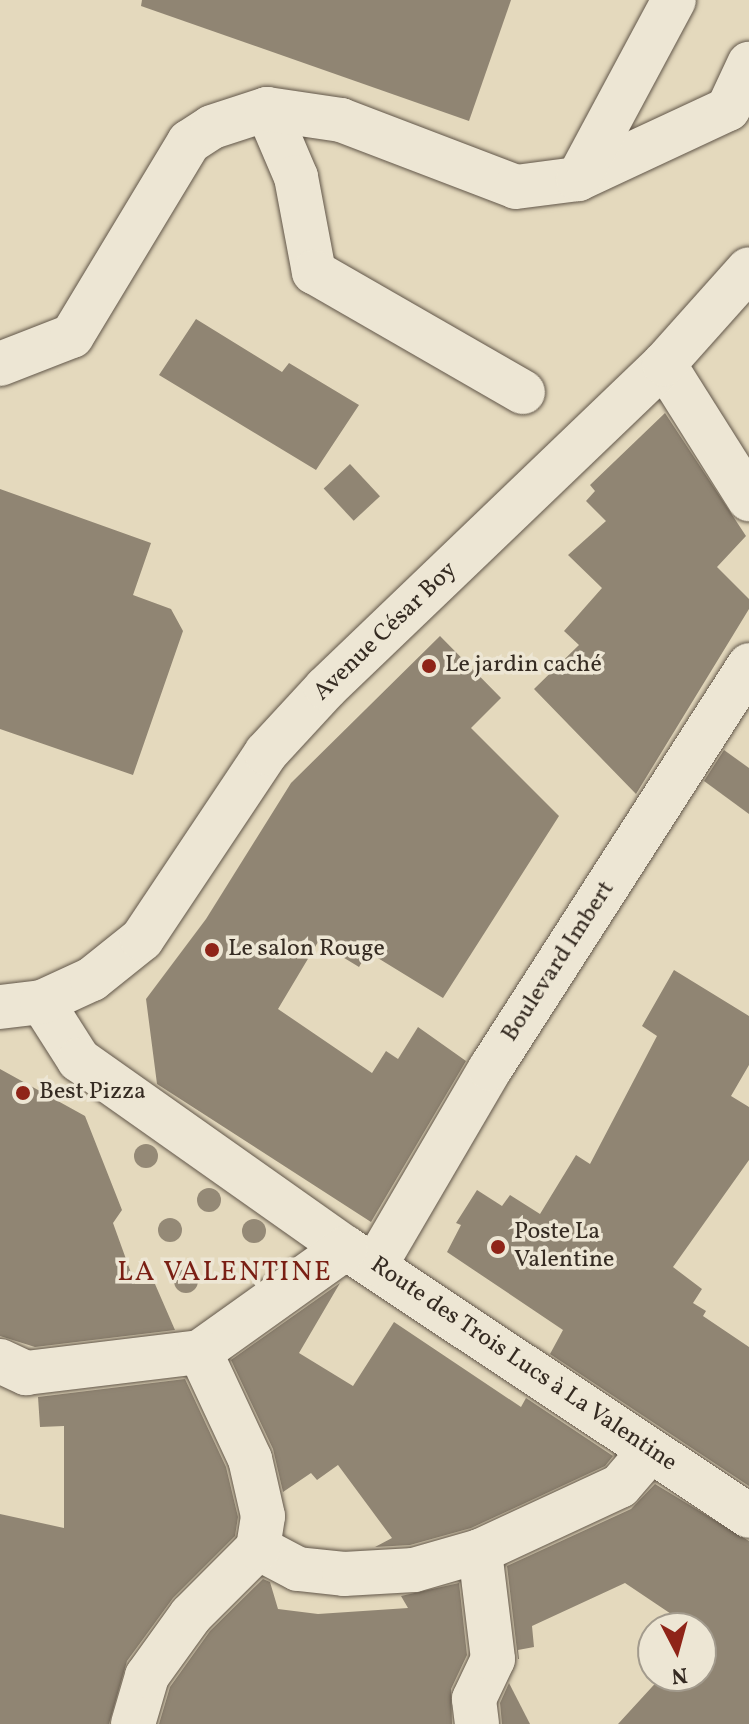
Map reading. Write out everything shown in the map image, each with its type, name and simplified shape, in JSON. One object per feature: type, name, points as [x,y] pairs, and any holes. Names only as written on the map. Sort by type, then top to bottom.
[{"type":"street","points":[[578,179],[674,0]]},
{"type":"street","points":[[0,364],[72,336],[189,142],[212,127],[267,109],[341,120],[516,187],[578,179],[728,109],[749,64]]},
{"type":"street","points":[[267,109],[296,177],[314,272],[523,392]]},
{"type":"street","name":"Avenue César Boy","points":[[21,1005],[92,979],[142,939],[286,731],[664,364],[749,269]]},
{"type":"street","points":[[664,364],[749,499]]},
{"type":"street","name":"Boulevard Imbert","points":[[361,1256],[490,1069],[749,665]]},
{"type":"street","name":"Route des Trois Lucs à La Valentine","points":[[21,1005],[79,1060],[361,1256],[749,1516]]},
{"type":"street","points":[[0,1361],[26,1373],[200,1352],[361,1256]]},
{"type":"street","points":[[133,1724],[147,1676],[191,1615],[258,1548],[263,1516],[250,1459],[200,1352]]},
{"type":"street","points":[[258,1548],[298,1569],[344,1574],[414,1570],[480,1551],[620,1486],[650,1451]]},
{"type":"street","points":[[477,1724],[474,1699],[493,1659],[480,1551]]},
{"type":"building","points":[[142,0],[511,0],[469,121],[141,6]]},
{"type":"building","points":[[196,319],[282,372],[289,363],[359,405],[316,470],[159,375]]},
{"type":"building","points":[[665,413],[746,536],[717,567],[749,599],[749,609],[636,794],[534,689],[579,645],[564,631],[602,588],[568,555],[606,521],[586,501],[595,491],[590,485]]},
{"type":"building","points":[[350,464],[380,496],[354,521],[324,489]]},
{"type":"building","points":[[0,489],[151,543],[133,595],[171,609],[183,631],[133,775],[0,729]]},
{"type":"building","points":[[440,636],[501,698],[471,728],[559,816],[443,998],[368,952],[359,967],[318,942],[278,1009],[372,1073],[386,1051],[398,1059],[418,1027],[466,1061],[371,1222],[157,1084],[146,999],[206,919],[291,783]]},
{"type":"building","points":[[724,750],[749,768],[749,814],[704,781]]},
{"type":"building","points":[[674,970],[749,1016],[749,1065],[731,1096],[749,1107],[749,1160],[673,1267],[702,1289],[693,1303],[706,1311],[703,1316],[749,1347],[749,1486],[550,1354],[563,1330],[447,1252],[461,1225],[456,1223],[477,1190],[502,1206],[510,1195],[540,1214],[576,1155],[590,1164],[657,1036],[642,1026]]},
{"type":"building","points":[[0,1069],[85,1116],[122,1210],[113,1223],[135,1284],[155,1284],[175,1330],[35,1347],[0,1336]]},
{"type":"building","points":[[340,1283],[299,1353],[353,1386],[394,1322],[521,1407],[526,1398],[613,1456],[605,1466],[471,1528],[410,1545],[375,1547],[392,1538],[338,1465],[317,1480],[311,1473],[283,1492],[273,1449],[231,1360]]},
{"type":"building","points":[[185,1379],[226,1467],[238,1517],[235,1536],[173,1598],[127,1661],[109,1724],[0,1724],[0,1514],[64,1528],[64,1426],[40,1427],[38,1397]]},
{"type":"building","points":[[655,1484],[749,1541],[749,1724],[618,1724],[647,1692],[717,1692],[717,1612],[668,1612],[625,1583],[532,1626],[534,1647],[518,1650],[518,1659],[507,1566],[631,1509]]},
{"type":"building","points":[[263,1579],[270,1582],[278,1609],[318,1614],[408,1608],[401,1596],[459,1583],[467,1655],[451,1689],[452,1724],[159,1724],[170,1687],[210,1631]]},
{"type":"building","points":[[509,1683],[530,1724],[502,1724],[500,1703]]},
{"type":"place","name":"Le jardin caché","points":[[429,666]]},
{"type":"place","name":"Le salon Rouge","points":[[212,950]]},
{"type":"place","name":"Best Pizza","points":[[23,1093]]},
{"type":"place","name":"Poste La Valentine","points":[[498,1247]]},
{"type":"district","name":"LA VALENTINE","points":[[225,1273]]}]
